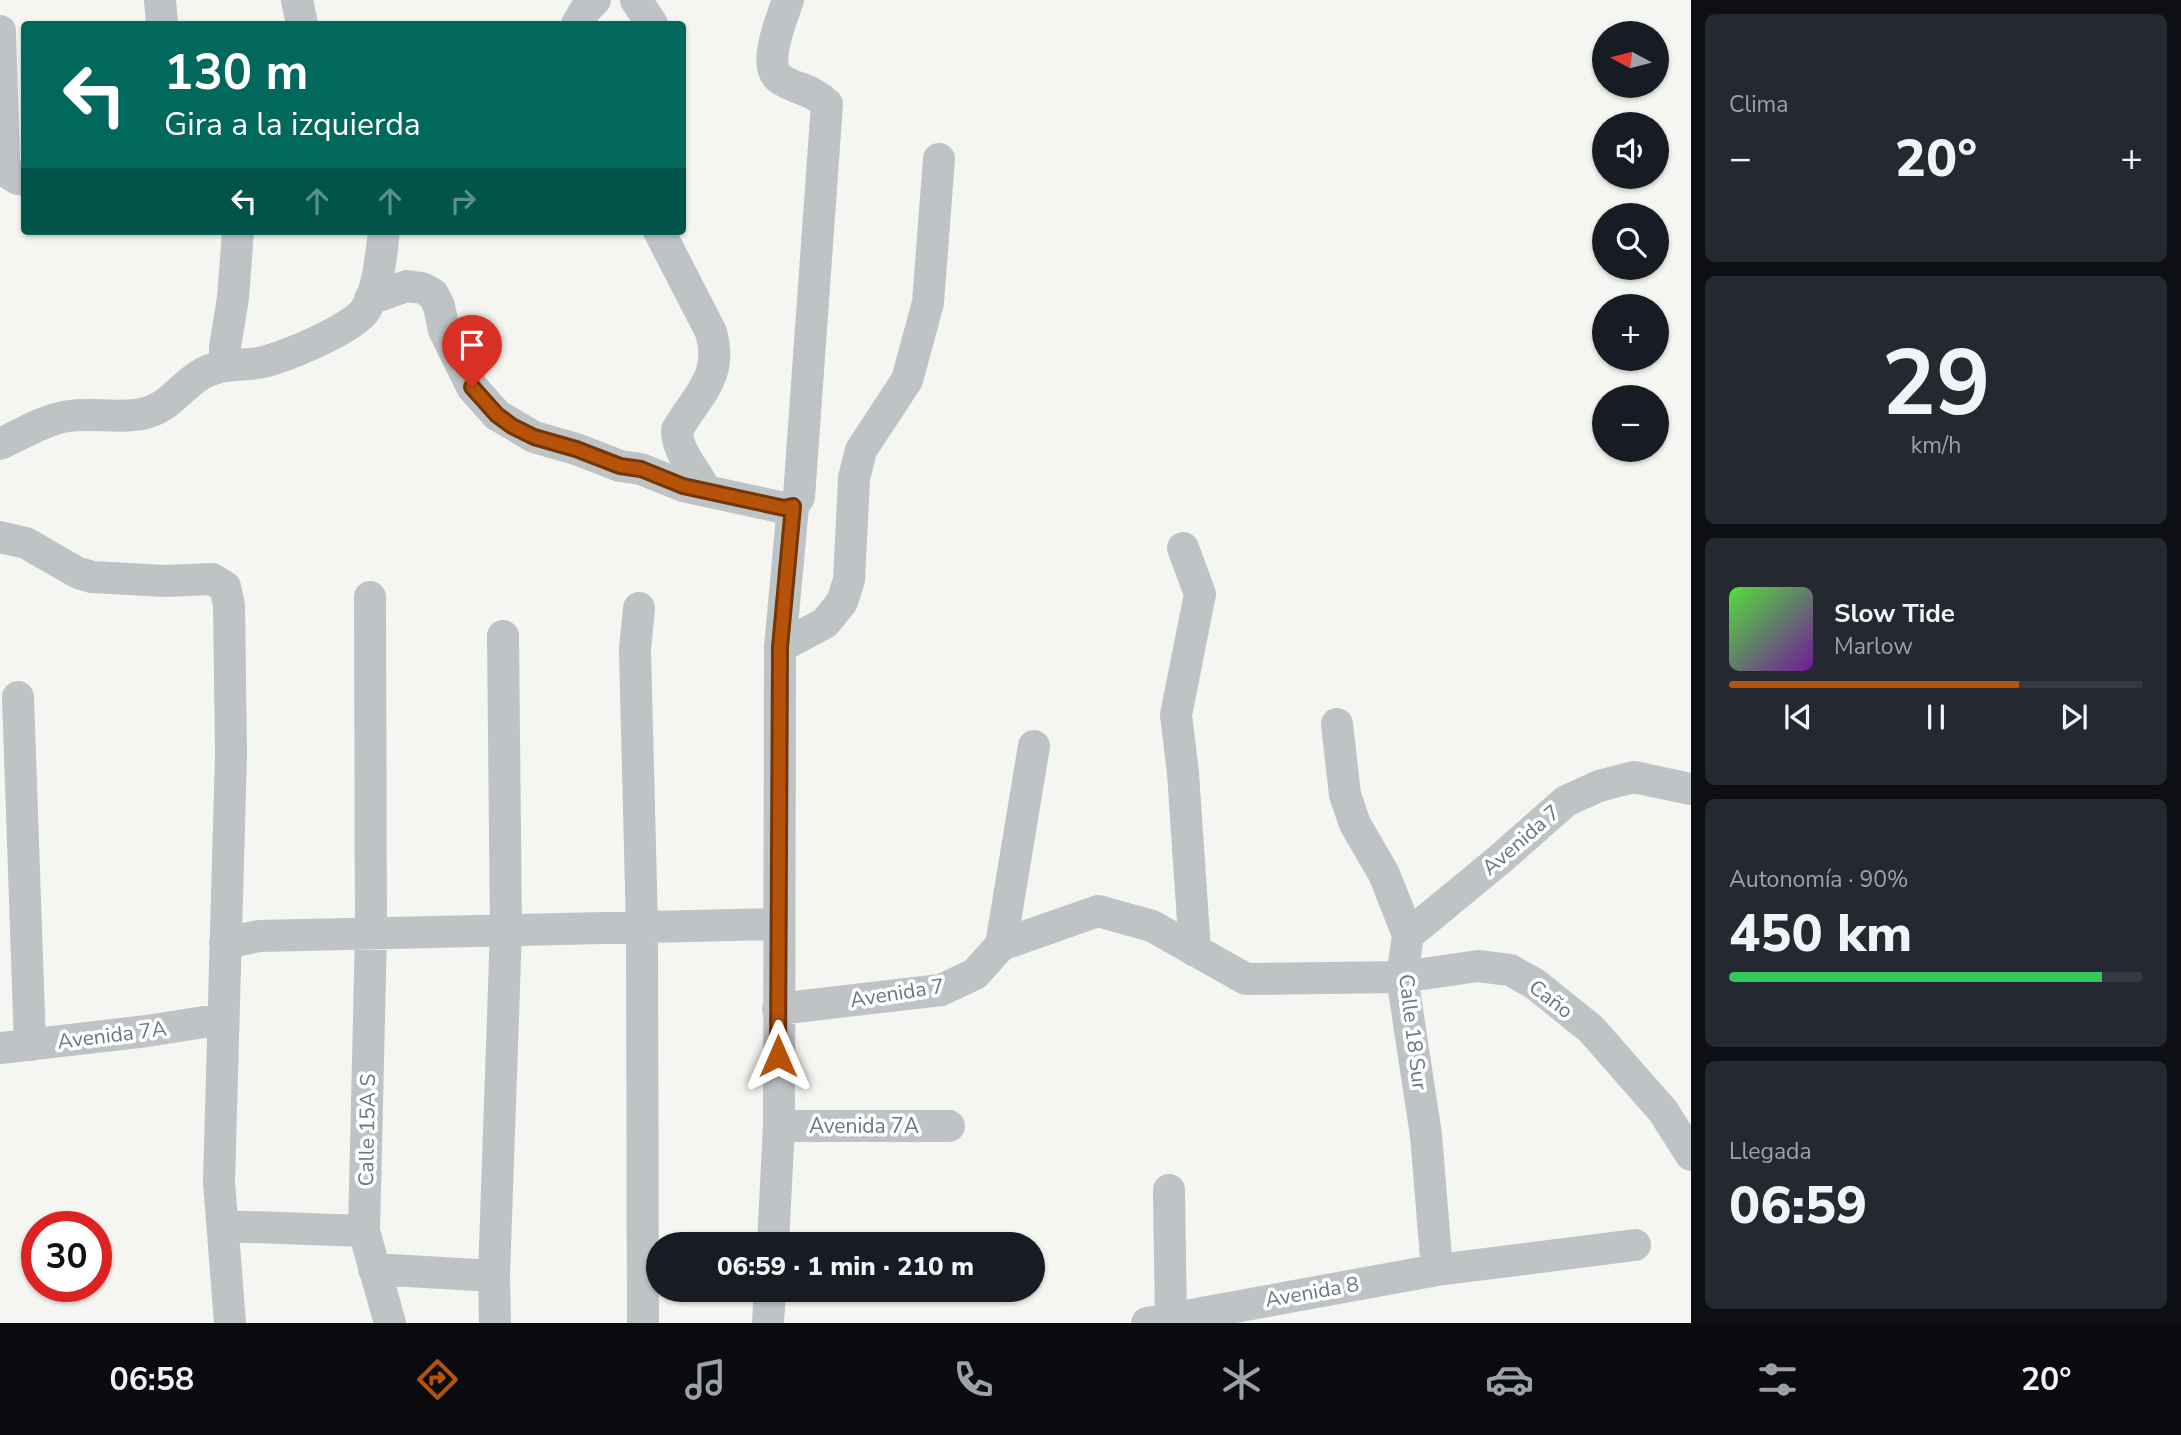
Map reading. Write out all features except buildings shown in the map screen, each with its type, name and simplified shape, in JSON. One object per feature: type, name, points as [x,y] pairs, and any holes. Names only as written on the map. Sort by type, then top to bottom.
[{"type":"street","points":[[160,0],[162,21]]},
{"type":"street","points":[[298,0],[302,21]]},
{"type":"street","points":[[579,21],[595,0]]},
{"type":"street","points":[[636,0],[650,21]]},
{"type":"street","points":[[773,1232],[779,1126],[780,647],[793,506],[799,497],[827,104],[813,92],[778,78],[771,66],[788,0]]},
{"type":"street","points":[[0,31],[4,163],[8,173],[21,178]]},
{"type":"street","points":[[780,647],[825,623],[842,602],[849,580],[854,478],[861,450],[907,380],[928,303],[939,159]]},
{"type":"street","points":[[226,366],[225,347],[233,299],[237,235]]},
{"type":"street","points":[[0,444],[66,416],[148,412],[171,400],[196,377],[226,366],[256,364],[296,351],[348,326],[359,318],[370,299],[383,235]]},
{"type":"street","points":[[661,235],[714,344],[714,368],[710,380],[677,430],[680,450],[697,472],[705,490]]},
{"type":"street","points":[[370,299],[407,286],[422,288],[433,294],[439,306],[444,330],[472,387],[490,408],[512,426],[534,437],[620,466],[641,469],[683,486],[784,508],[793,506]]},
{"type":"street","points":[[0,537],[26,543],[78,573],[92,577],[155,581],[212,579],[225,587],[229,605],[230,754],[219,1182],[230,1323]]},
{"type":"street","points":[[1184,548],[1200,594],[1176,715],[1183,772],[1195,951]]},
{"type":"street","name":"Calle 15A S","points":[[369,597],[371,933],[364,1231],[390,1323]]},
{"type":"street","points":[[639,608],[635,650],[642,927],[643,1323]]},
{"type":"street","points":[[495,1323],[494,1276],[506,930],[503,636]]},
{"type":"street","points":[[15,1047],[18,697]]},
{"type":"street","name":"Calle 18 Sur","points":[[1337,724],[1348,805],[1355,824],[1384,874],[1408,935],[1402,977],[1426,1135],[1437,1270]]},
{"type":"street","points":[[1001,946],[1034,746]]},
{"type":"street","name":"Avenida 7","points":[[1408,935],[1566,801],[1599,786],[1634,777],[1691,789]]},
{"type":"street","name":"Caño","points":[[1001,946],[1098,911],[1152,926],[1246,979],[1402,977],[1478,966],[1510,970],[1535,984],[1591,1029],[1663,1111],[1691,1155]]},
{"type":"street","points":[[225,943],[259,936],[779,924]]},
{"type":"street","name":"Avenida 7","points":[[778,1009],[941,990],[975,974],[1001,946]]},
{"type":"street","name":"Avenida 7A","points":[[15,1047],[223,1019]]},
{"type":"street","name":"Avenida 7A","points":[[779,1126],[948,1126]]},
{"type":"street","points":[[1163,1321],[1169,1191]]},
{"type":"street","points":[[223,1226],[364,1231]]},
{"type":"street","name":"Avenida 8","points":[[1163,1321],[1437,1270],[1634,1245]]},
{"type":"street","points":[[374,1269],[494,1276]]},
{"type":"street","points":[[768,1323],[769,1302]]},
{"type":"route","points":[[472,387],[497,415],[534,437],[620,466],[641,469],[694,489],[784,508],[793,506],[780,647],[778,1056]]}]
